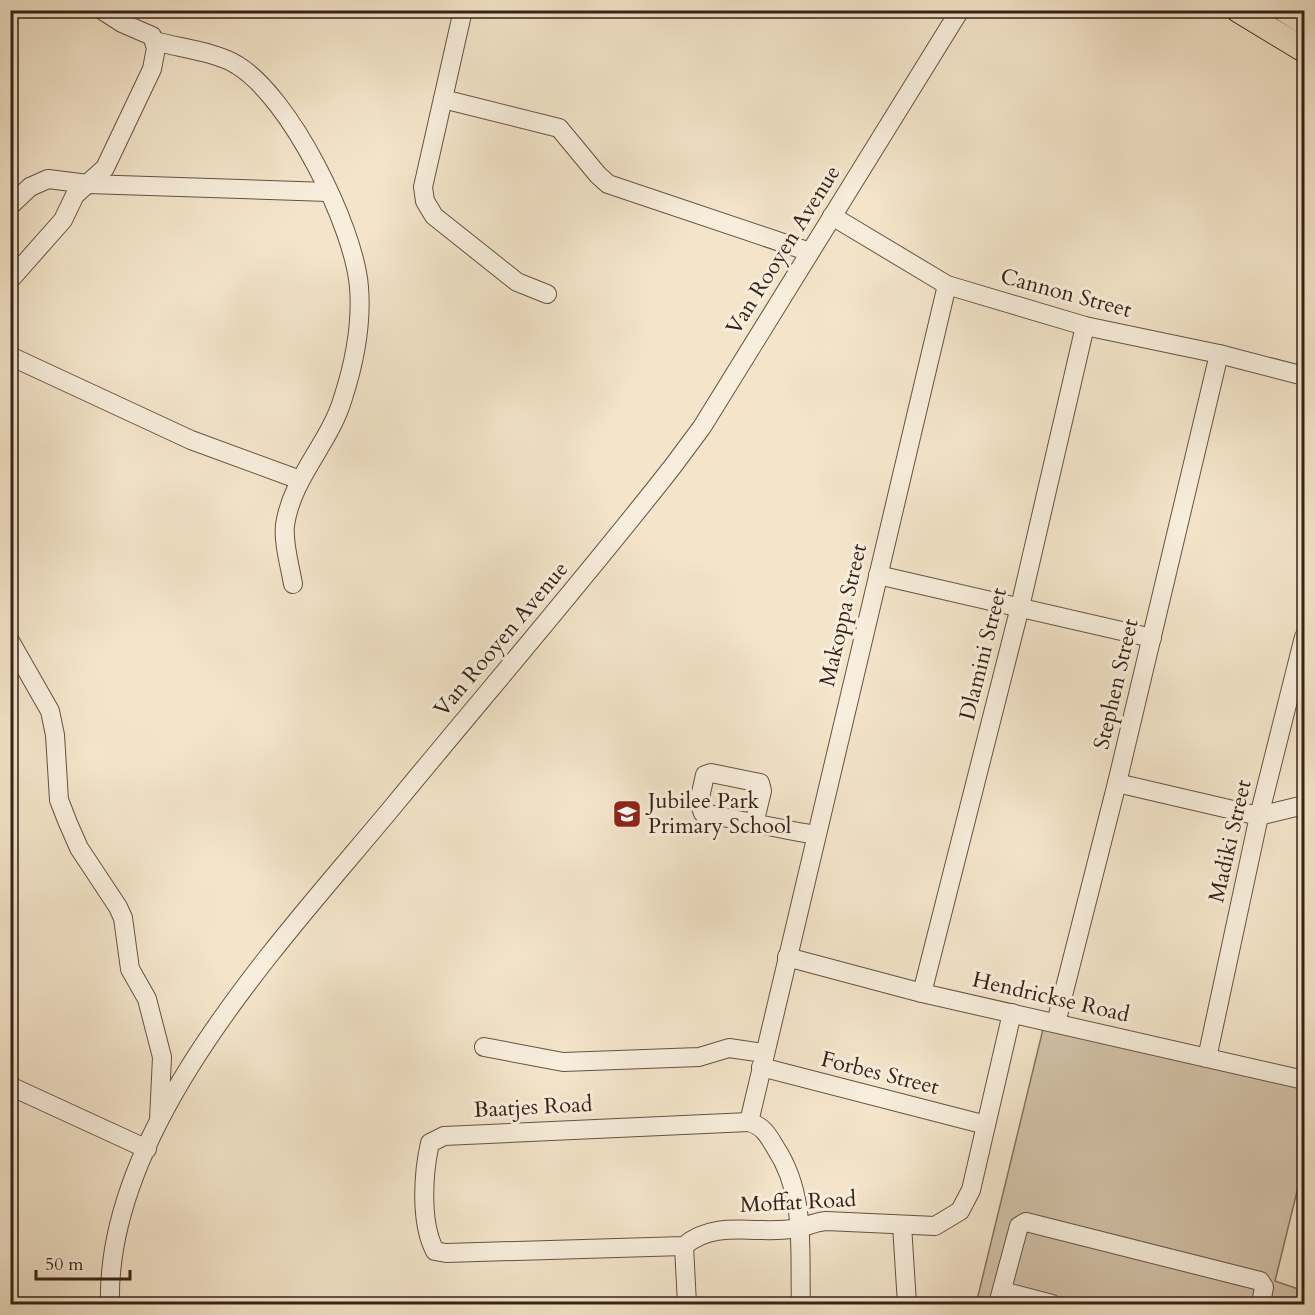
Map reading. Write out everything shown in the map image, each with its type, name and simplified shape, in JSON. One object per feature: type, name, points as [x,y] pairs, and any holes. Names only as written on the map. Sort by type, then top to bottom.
[{"type":"main road","points":[[1238,10],[1305,50]]},
{"type":"main road","points":[[1285,10],[1305,22]]},
{"type":"street","points":[[10,280],[63,220],[75,195],[105,168],[152,69],[156,52],[155,41],[150,34],[122,23],[102,10]]},
{"type":"street","points":[[463,10],[423,187],[428,208],[434,216],[517,282],[546,294]]},
{"type":"street","name":"Van Rooyen Avenue","points":[[110,1305],[115,1234],[147,1149],[197,1057],[272,953],[674,466],[702,427],[960,10]]},
{"type":"street","points":[[155,41],[231,61],[244,69],[269,94],[289,121],[344,223],[356,265],[360,320],[343,400],[300,480],[285,526],[293,584]]},
{"type":"street","points":[[443,99],[559,128],[598,176],[608,184],[810,252]]},
{"type":"street","points":[[10,206],[30,187],[48,179],[88,184],[328,192]]},
{"type":"street","name":"Cannon Street","points":[[832,216],[947,285],[1085,326],[1219,354],[1305,376]]},
{"type":"street","name":"Makoppa Street","points":[[749,1122],[947,285]]},
{"type":"street","name":"Dlamini Street","points":[[922,993],[1020,607],[1085,326]]},
{"type":"street","name":"Stephen Street","points":[[1056,1023],[1117,783],[1219,354]]},
{"type":"street","points":[[10,356],[190,440],[300,480]]},
{"type":"street","points":[[878,574],[1152,638]]},
{"type":"street","name":"Madiki Street","points":[[1207,1058],[1259,816],[1305,637]]},
{"type":"street","points":[[10,641],[50,711],[55,735],[59,800],[68,823],[79,848],[123,918],[123,939],[130,969],[147,999],[162,1057],[159,1125]]},
{"type":"street","points":[[1117,783],[1259,816],[1305,805]]},
{"type":"street","points":[[754,824],[816,836]]},
{"type":"street","name":"Hendrickse Road","points":[[787,957],[922,993],[1305,1080]]},
{"type":"street","name":"Moffat Road","points":[[435,1251],[684,1246],[697,1236],[712,1231],[799,1228],[813,1222],[826,1221],[935,1226],[960,1211],[975,1175],[1012,1013]]},
{"type":"street","name":"Forbes Street","points":[[484,1047],[563,1062],[699,1057],[729,1048],[986,1125]]},
{"type":"street","points":[[10,1086],[147,1149]]},
{"type":"street","points":[[749,1122],[763,1129],[791,1175],[798,1199],[801,1305]]},
{"type":"street","name":"Baatjes Road","points":[[435,1251],[427,1236],[425,1221],[428,1154],[430,1143],[444,1137],[749,1122]]},
{"type":"street","points":[[1052,1305],[1000,1298],[1019,1226],[1026,1222],[1260,1281],[1264,1287],[1261,1305]]},
{"type":"street","points":[[902,1225],[907,1305]]},
{"type":"street","points":[[684,1246],[687,1305]]},
{"type":"shaded area","points":[[1045,1021],[1304,1080],[1304,1163],[1275,1281],[1304,1291],[1304,1304],[976,1304]]},
{"type":"place","name":"Jubilee Park Primary School","points":[[627,814]]}]
